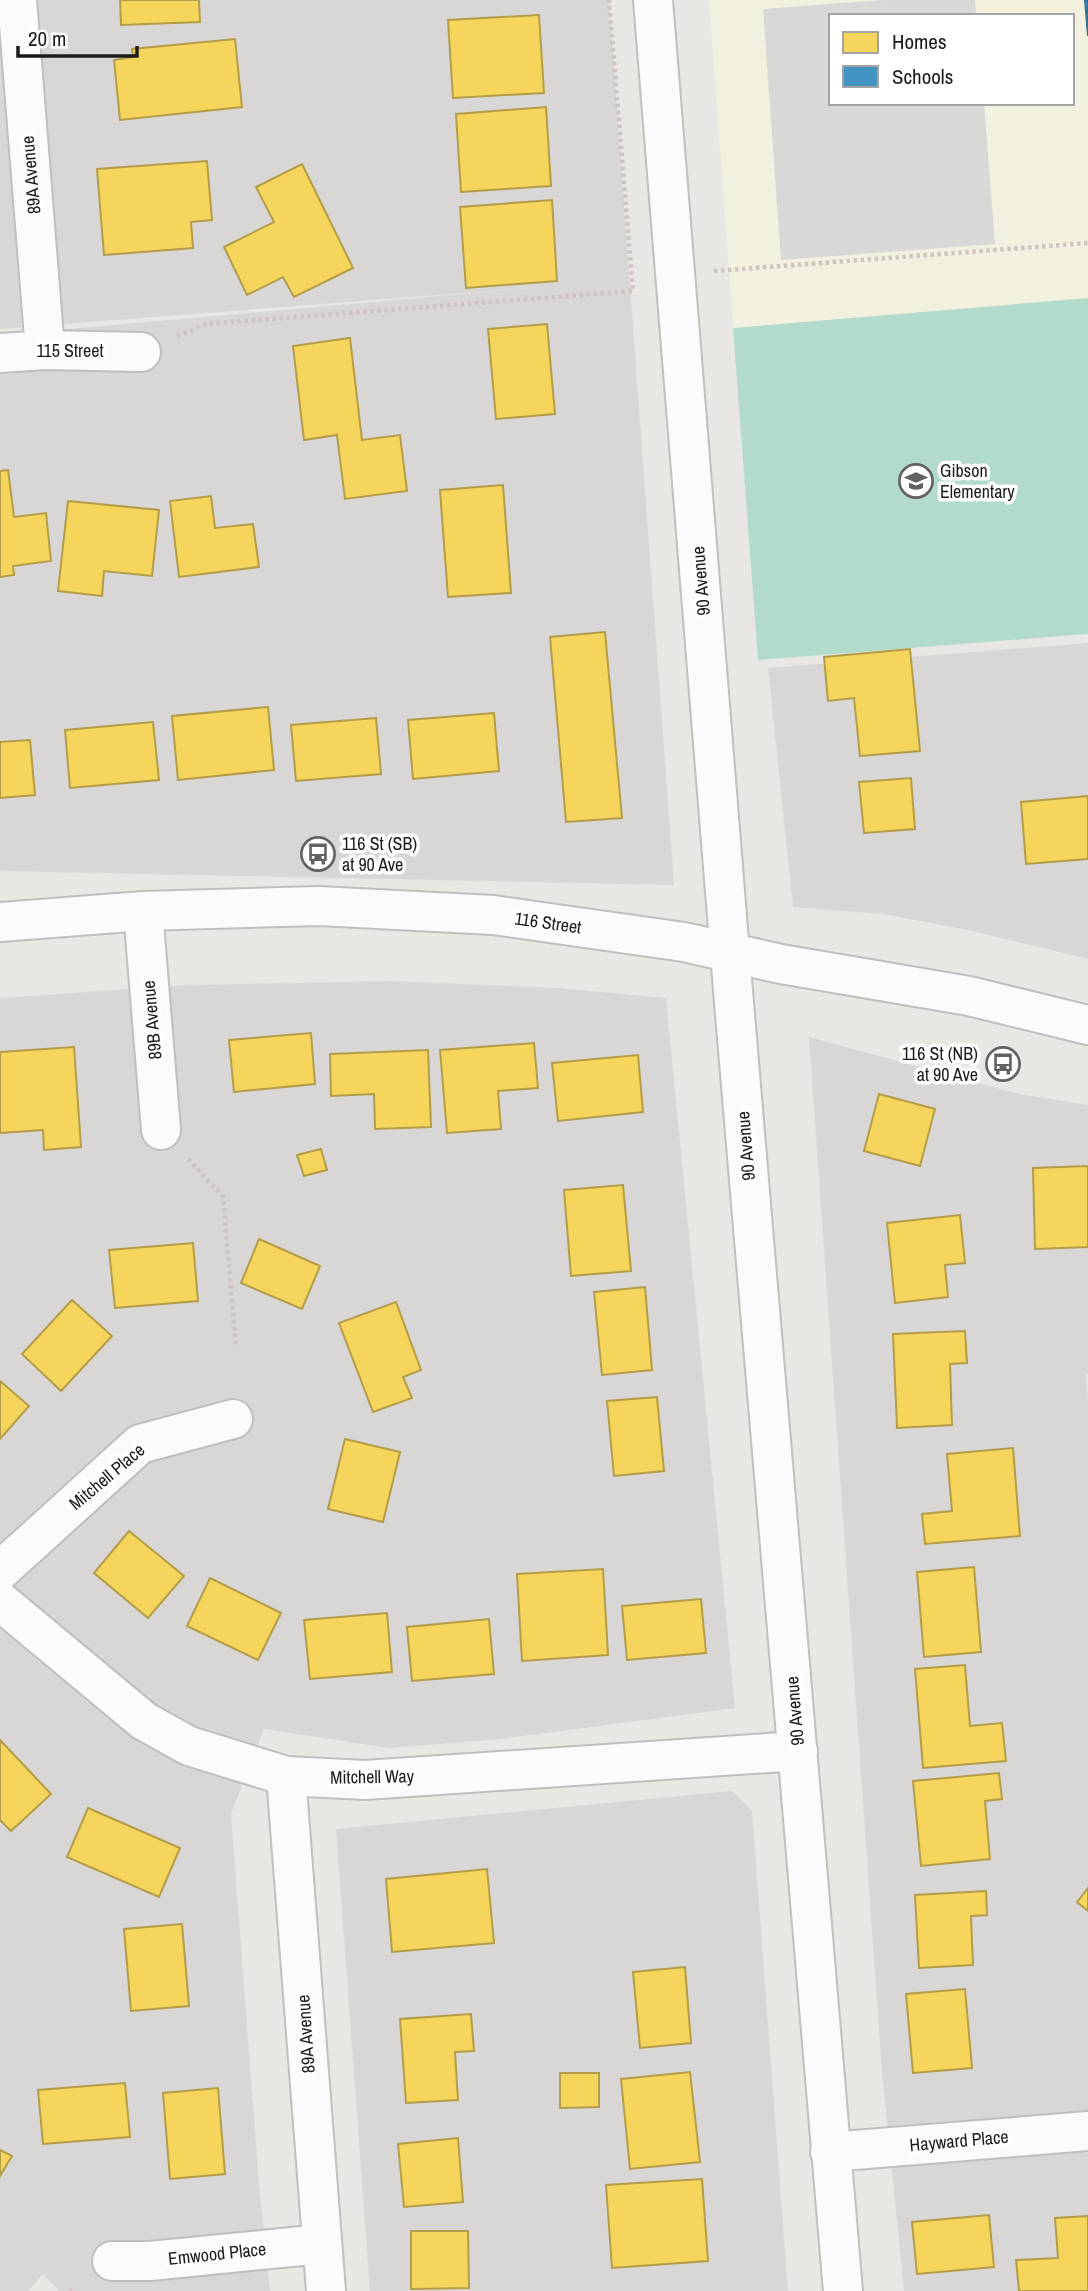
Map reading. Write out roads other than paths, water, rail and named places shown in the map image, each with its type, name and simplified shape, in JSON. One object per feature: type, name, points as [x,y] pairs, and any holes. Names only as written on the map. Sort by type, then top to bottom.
[{"type":"street","name":"89A Avenue","points":[[17,0],[45,350]]},
{"type":"street","name":"90 Avenue","points":[[653,0],[735,1023],[843,2291]]},
{"type":"street","name":"115 Street","points":[[0,354],[45,350],[141,352]]},
{"type":"street","name":"116 Street","points":[[0,922],[143,911],[319,906],[493,915],[684,942],[781,964],[969,996],[1088,1025]]},
{"type":"street","name":"89B Avenue","points":[[143,911],[161,1130]]},
{"type":"street","name":"Mitchell Place","points":[[0,1571],[140,1444],[233,1419]]},
{"type":"street","name":"Mitchell Way","points":[[0,1601],[144,1721],[189,1746],[286,1776],[365,1780],[799,1751]]},
{"type":"street","name":"89A Avenue","points":[[286,1776],[326,2291]]},
{"type":"street","name":"Hayward Place","points":[[830,2152],[1088,2131]]},
{"type":"street","name":"Emwood Place","points":[[112,2261],[150,2261],[322,2244]]},
{"type":"place","name":"Gibson Elementary","points":[[916,481]]},
{"type":"place","name":"116 St (SB) at 90 Ave","points":[[318,854]]},
{"type":"place","name":"116 St (NB) at 90 Ave","points":[[1003,1064]]}]
